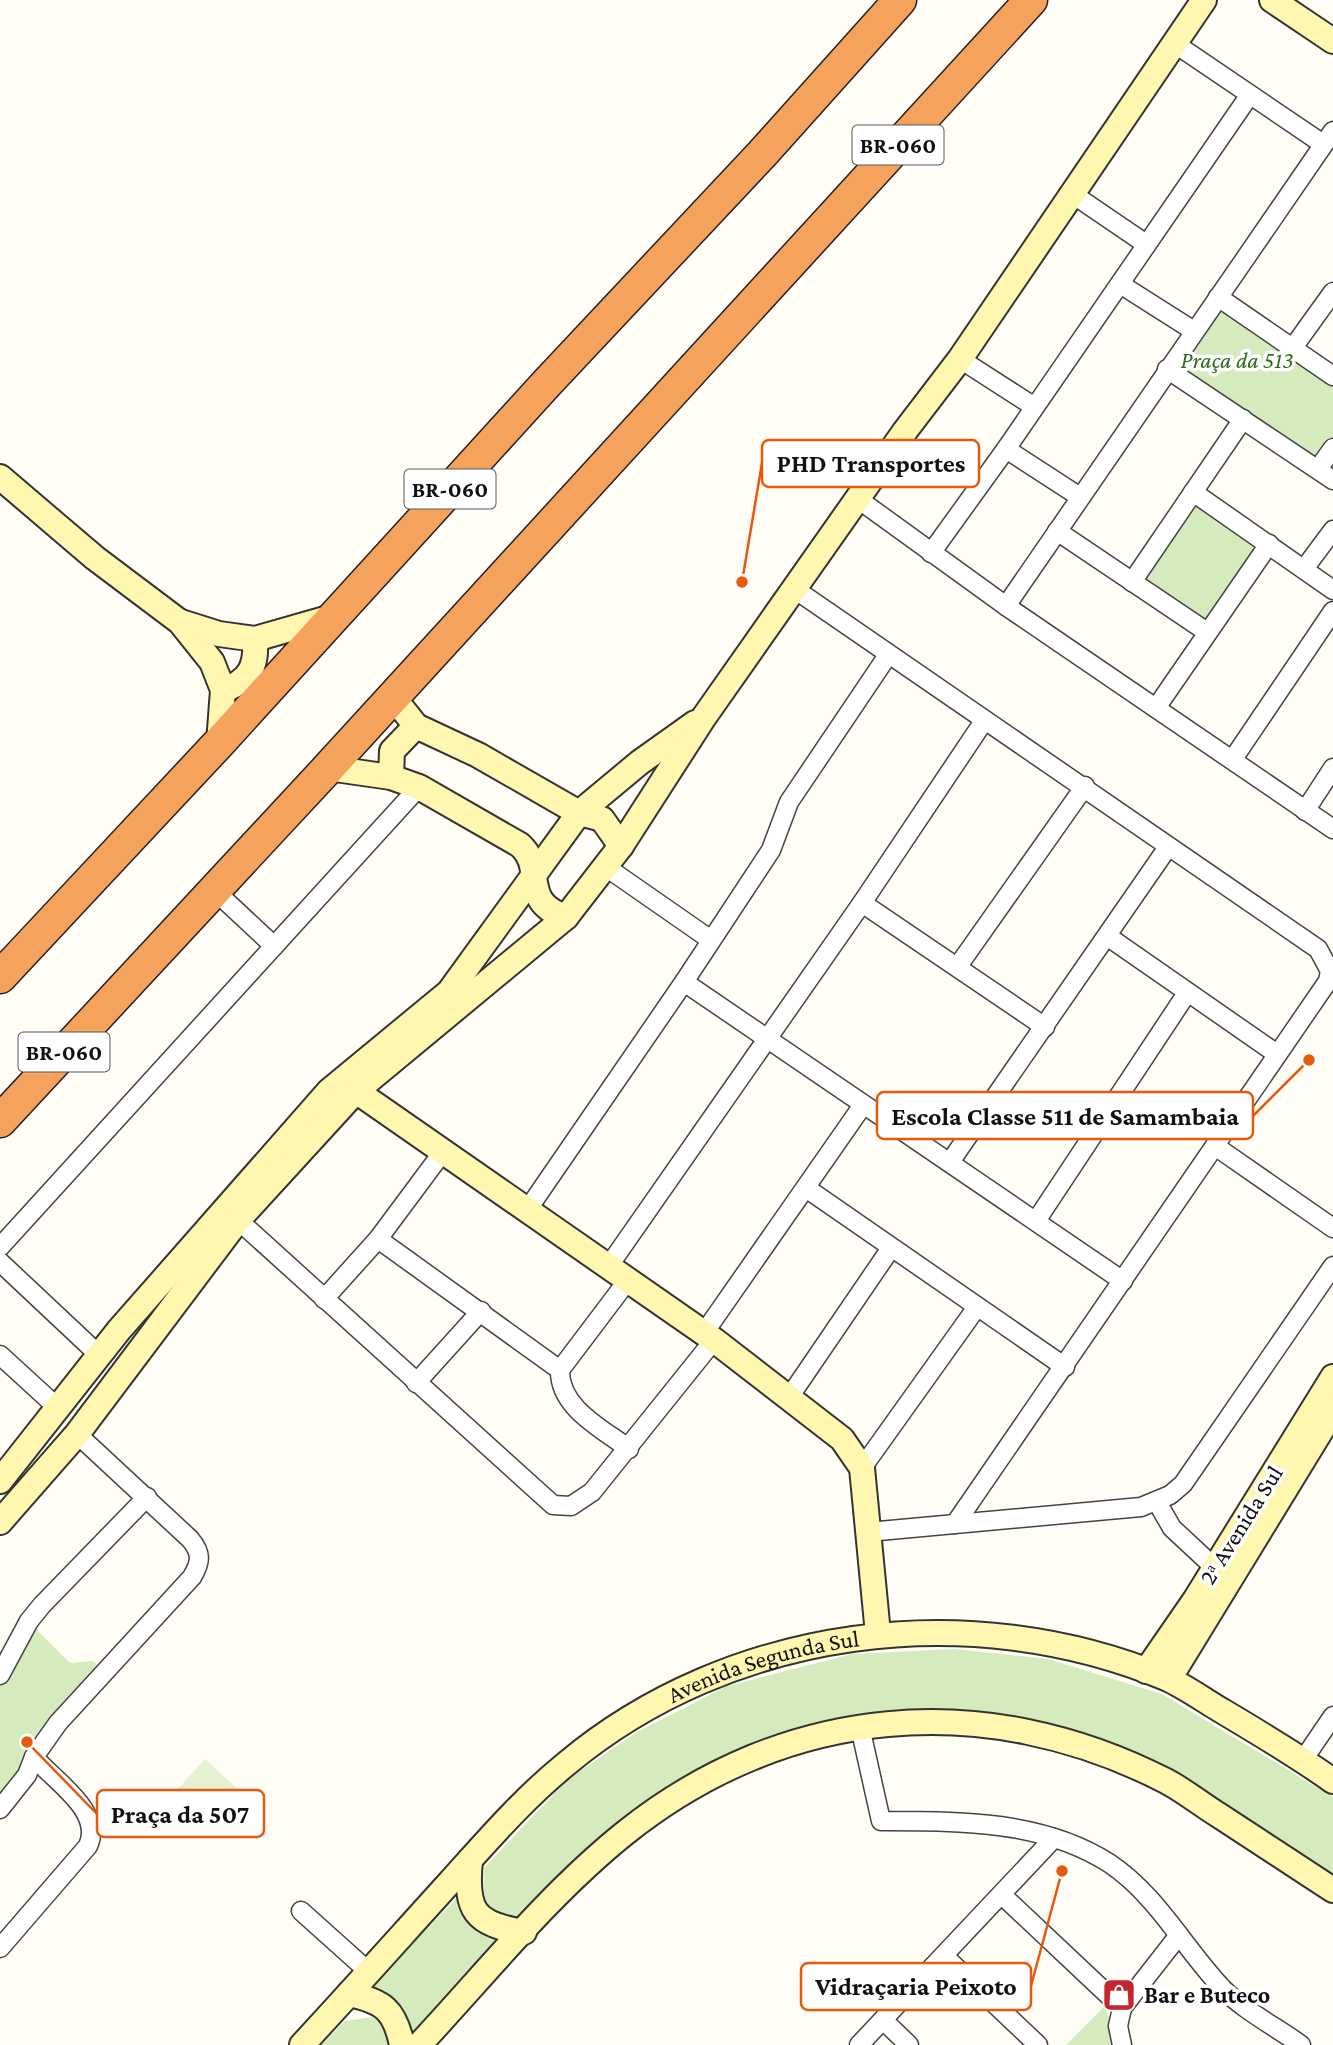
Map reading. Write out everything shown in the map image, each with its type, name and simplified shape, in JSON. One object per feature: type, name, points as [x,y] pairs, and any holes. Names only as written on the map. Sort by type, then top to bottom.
[{"type":"highway","name":"BR-060","points":[[0,977],[762,154],[900,0]]},
{"type":"highway","name":"BR-060","points":[[0,1121],[328,768],[1031,0]]},
{"type":"street","points":[[0,1522],[38,1482],[77,1434],[238,1220],[356,1091],[566,917],[606,867],[704,717],[960,359],[1204,0]]},
{"type":"street","points":[[1272,0],[1333,41]]},
{"type":"street","points":[[1006,606],[1328,138],[1249,96],[1174,43]]},
{"type":"street","points":[[930,553],[1006,449],[1033,406],[1249,96]]},
{"type":"street","points":[[1071,193],[1146,244]]},
{"type":"street","points":[[1120,284],[1194,331]]},
{"type":"street","points":[[1292,349],[1333,292]]},
{"type":"street","points":[[1218,297],[1333,376]]},
{"type":"street","points":[[960,359],[1033,406]]},
{"type":"street","points":[[1167,369],[1333,480]]},
{"type":"street","points":[[1132,582],[1243,419]]},
{"type":"street","points":[[1318,469],[1333,447]]},
{"type":"street","points":[[1006,449],[1080,497]]},
{"type":"street","points":[[0,477],[95,558],[180,622],[212,662],[223,690],[219,743]]},
{"type":"street","points":[[1193,492],[1333,590]]},
{"type":"street","points":[[858,499],[1006,606],[1333,829]]},
{"type":"street","points":[[1304,569],[1333,530]]},
{"type":"street","points":[[1057,531],[1208,632]]},
{"type":"street","points":[[1156,708],[1269,544]]},
{"type":"street","points":[[796,590],[984,721],[1085,786],[1168,847],[1326,944],[1330,971],[1328,981],[955,1524]]},
{"type":"street","points":[[1233,759],[1333,611]]},
{"type":"street","points":[[180,622],[219,634],[256,639],[332,617]]},
{"type":"street","points":[[223,690],[239,683],[251,672],[257,657],[256,639]]},
{"type":"street","points":[[528,1209],[771,850],[789,802],[888,655]]},
{"type":"street","points":[[393,697],[416,726],[478,755],[579,813],[603,819],[621,846]]},
{"type":"street","points":[[38,1482],[7,1473],[119,1329],[199,1235],[339,1081],[449,992],[533,880],[579,813],[639,763],[704,717]]},
{"type":"street","points":[[629,1449],[567,1398],[560,1384],[560,1370],[618,1273],[768,1039],[984,721]]},
{"type":"street","points":[[391,777],[392,751],[416,726]]},
{"type":"street","points":[[328,768],[391,777],[419,787],[520,845],[527,853],[541,902],[554,913],[566,917]]},
{"type":"street","points":[[1305,811],[1333,768]]},
{"type":"street","points":[[958,966],[1085,786]]},
{"type":"street","points":[[0,1247],[419,787]]},
{"type":"street","points":[[950,1162],[1168,847]]},
{"type":"street","points":[[606,867],[711,940]]},
{"type":"street","points":[[214,890],[274,946]]},
{"type":"street","points":[[862,903],[1045,1027]]},
{"type":"street","points":[[1107,936],[1278,1054]]},
{"type":"street","points":[[684,982],[1123,1281]]},
{"type":"street","points":[[1035,1221],[1187,993]]},
{"type":"street","points":[[356,1091],[709,1336],[790,1396],[842,1439],[862,1468],[878,1634]]},
{"type":"street","points":[[238,1220],[553,1505],[571,1506],[582,1501],[629,1449],[709,1336],[863,1105]]},
{"type":"street","points":[[1215,1146],[1333,1228]]},
{"type":"street","points":[[324,1300],[378,1239],[442,1153]]},
{"type":"street","points":[[806,1188],[1065,1367]]},
{"type":"street","points":[[378,1239],[560,1370]]},
{"type":"street","points":[[790,1396],[891,1248]]},
{"type":"street","points":[[0,1262],[99,1355]]},
{"type":"street","points":[[868,1532],[1141,1507],[1157,1502],[1183,1483],[1333,1266]]},
{"type":"street","points":[[862,1468],[977,1307]]},
{"type":"street","points":[[416,1383],[481,1311]]},
{"type":"street","points":[[119,1329],[143,1345]]},
{"type":"street","points":[[0,1355],[59,1409]]},
{"type":"street","name":"2ᵃ Avenida Sul","points":[[1146,1671],[1215,1568],[1332,1382]]},
{"type":"street","name":"2ᵃ Avenida Sul","points":[[1169,1679],[1333,1412]]},
{"type":"street","points":[[0,1809],[27,1775],[34,1757],[58,1723],[192,1577],[200,1556],[196,1546],[147,1497],[77,1434]]},
{"type":"street","points":[[2,1665],[42,1605],[147,1497]]},
{"type":"street","points":[[1157,1502],[1172,1528],[1215,1568]]},
{"type":"street","name":"Avenida Segunda Sul","points":[[302,2045],[470,1860],[565,1764],[649,1706],[695,1682],[741,1664],[878,1634],[960,1633],[1038,1642],[1169,1679],[1333,1781]]},
{"type":"street","points":[[1303,1760],[1333,1716]]},
{"type":"street","points":[[419,2045],[570,1882],[627,1831],[703,1781],[775,1748],[811,1736],[860,1727],[913,1722],[971,1723],[1031,1731],[1108,1755],[1167,1782],[1333,1889]]},
{"type":"street","points":[[860,1727],[881,1822],[946,1821],[1001,1826],[1073,1844],[1118,1871],[1145,1894],[1224,1990],[1301,2045]]},
{"type":"street","points":[[0,1948],[88,1846],[92,1836],[92,1825],[85,1810],[34,1757]]},
{"type":"street","points":[[859,2045],[1054,1838]]},
{"type":"street","points":[[470,1860],[469,1896],[479,1915],[485,1923],[524,1932]]},
{"type":"street","points":[[1002,1895],[1122,2008]]},
{"type":"street","points":[[301,1911],[369,1972]]},
{"type":"street","points":[[1122,2045],[1118,2026],[1122,2008],[1179,1935]]},
{"type":"street","points":[[944,1956],[1038,2045]]},
{"type":"street","points":[[349,1994],[373,1999],[387,2009],[398,2026],[402,2045]]},
{"type":"street","points":[[883,2020],[909,2045]]},
{"type":"green space","name":"Praça da 513","points":[[1219,287],[1333,366],[1333,457],[1320,476],[1160,369]]},
{"type":"green space","points":[[1195,482],[1277,538],[1204,637],[1125,581]]},
{"type":"green space","points":[[25,1618],[70,1663],[93,1661],[109,1676],[0,1807],[0,1664]]},
{"type":"green space","points":[[954,1649],[1048,1659],[1162,1694],[1333,1797],[1333,1874],[1319,1865],[1308,1865],[1016,1719],[748,1750],[527,1914],[498,1916],[483,1904],[484,1868],[567,1780],[637,1732],[727,1686],[852,1654]]},
{"type":"green space","points":[[205,1759],[256,1806],[227,1839],[175,1792]]},
{"type":"green space","points":[[468,1886],[473,1916],[480,1928],[506,1942],[414,2043],[409,2023],[401,2008],[388,1998],[368,1991]]},
{"type":"green space","points":[[1105,2006],[1118,2045],[1066,2045]]},
{"type":"green space","points":[[373,2017],[388,2027],[390,2045],[321,2045],[345,2021]]},
{"type":"place","name":"PHD Transportes","points":[[742,582]]},
{"type":"place","name":"Escola Classe 511 de Samambaia","points":[[1309,1060]]},
{"type":"place","name":"Praça da 507","points":[[27,1742]]},
{"type":"place","name":"Vidraçaria Peixoto","points":[[1062,1871]]},
{"type":"place","name":"Bar e Buteco","points":[[1119,1995]]}]
